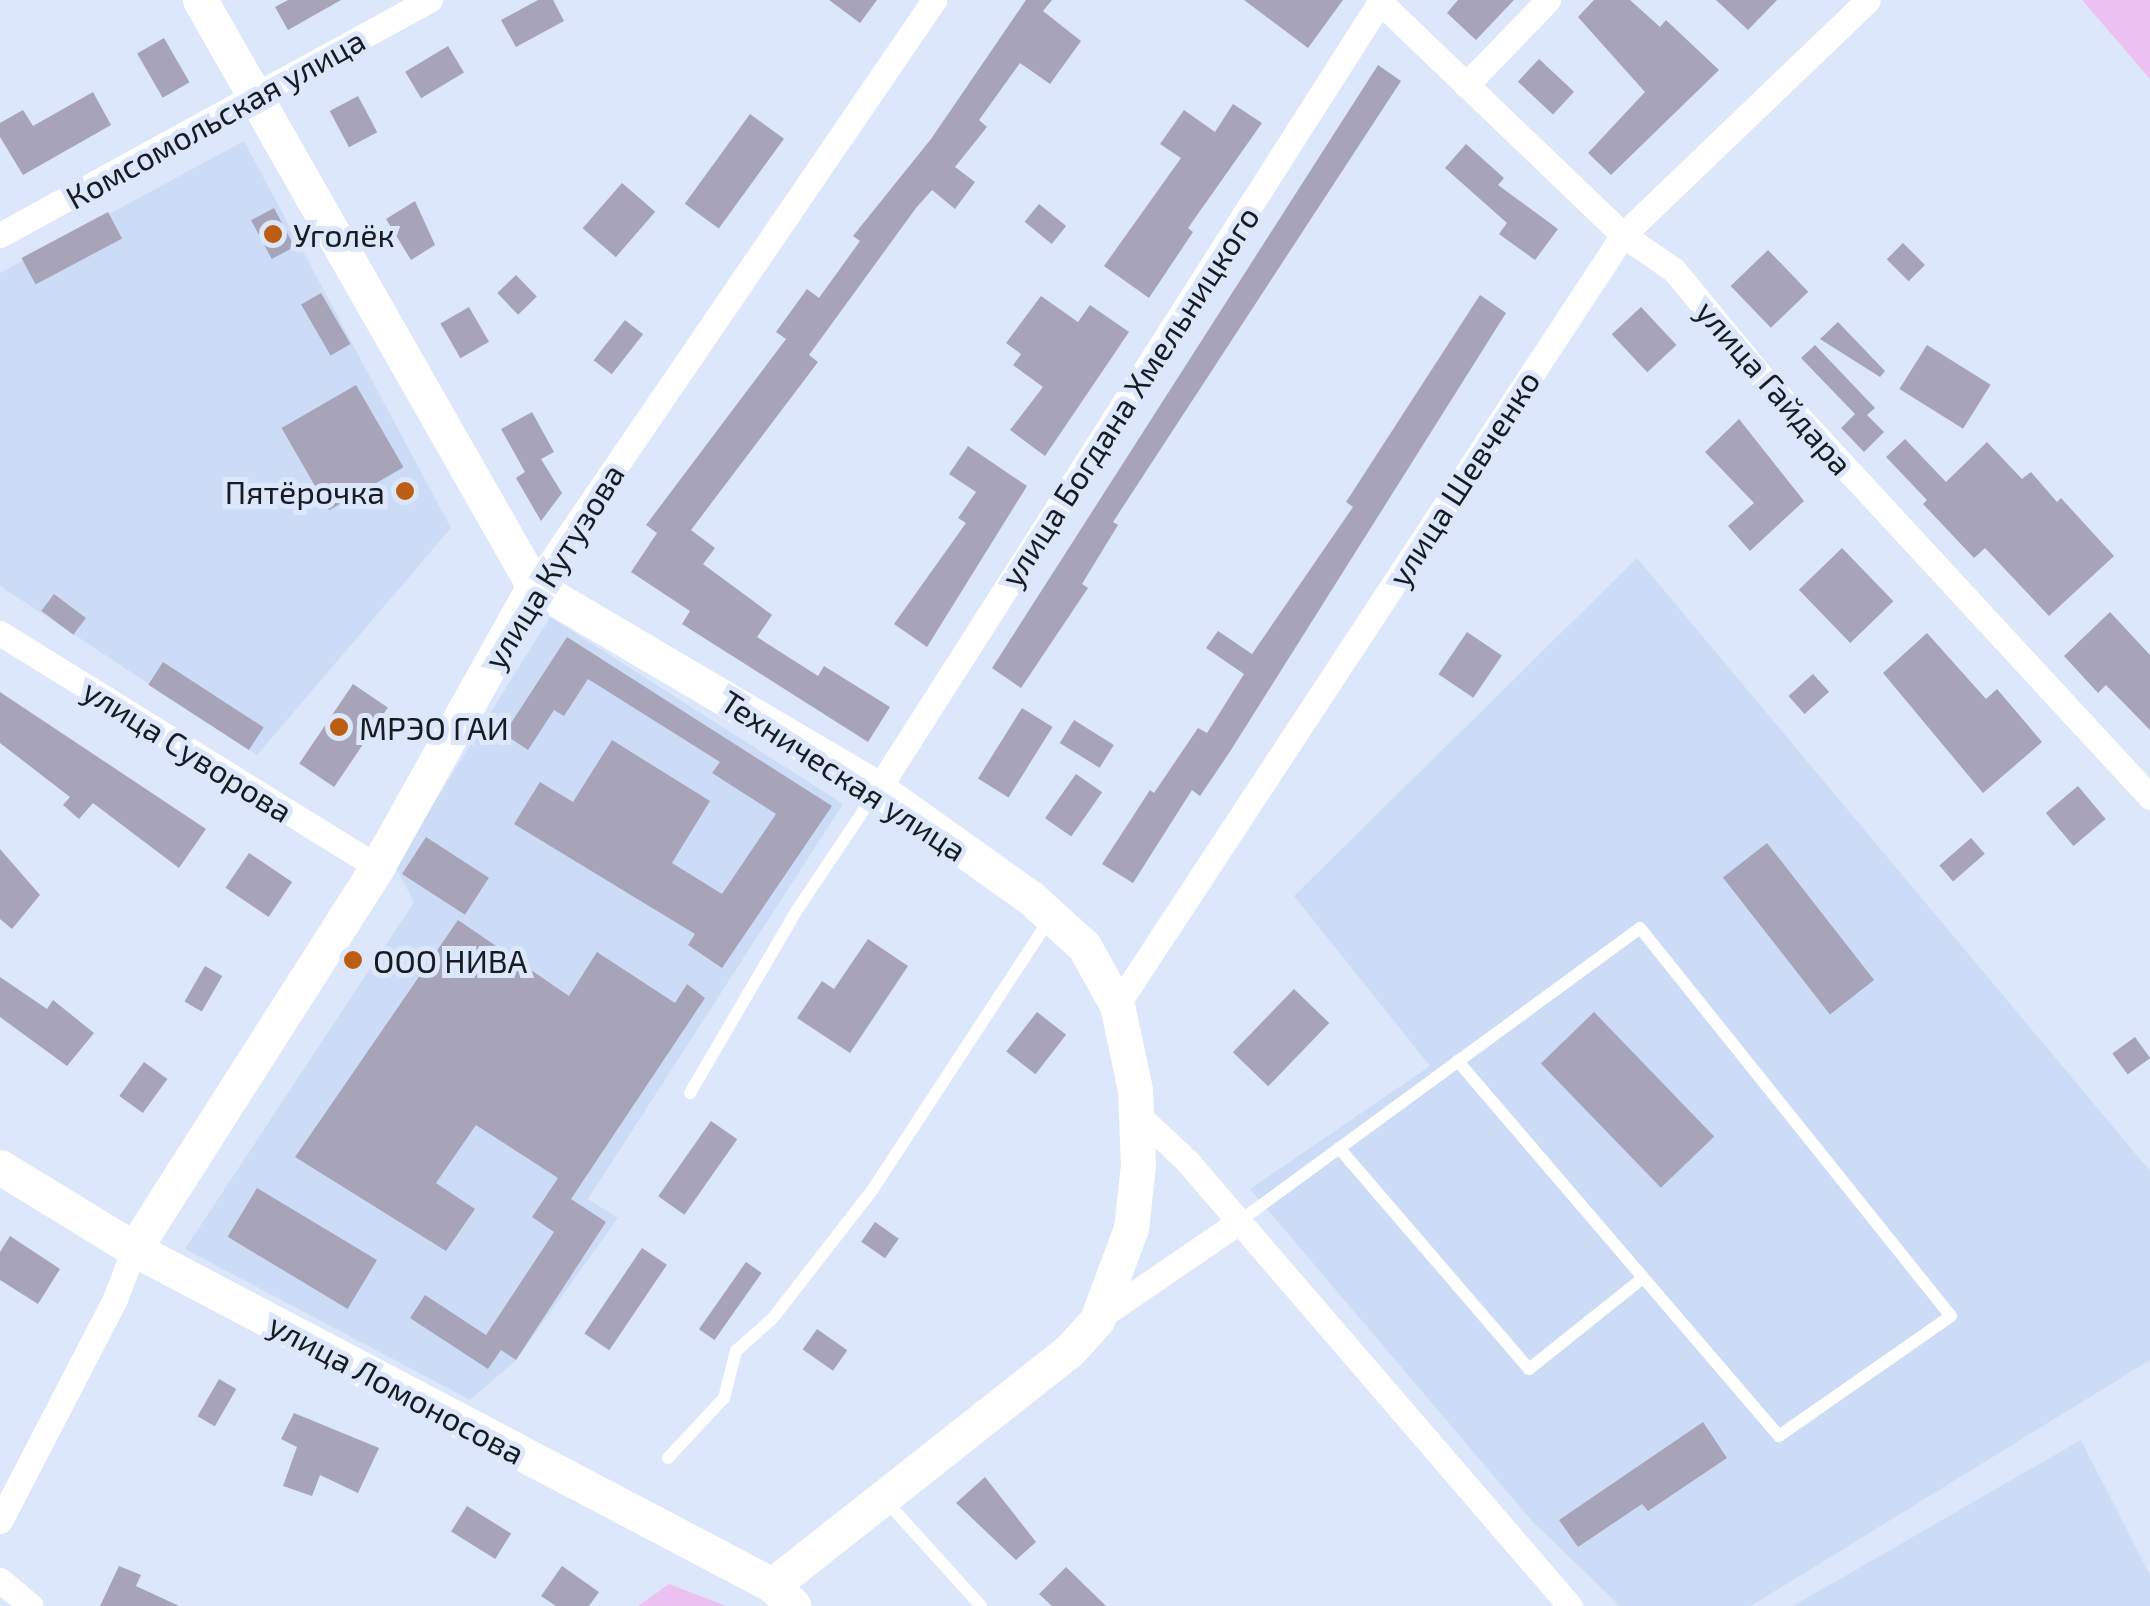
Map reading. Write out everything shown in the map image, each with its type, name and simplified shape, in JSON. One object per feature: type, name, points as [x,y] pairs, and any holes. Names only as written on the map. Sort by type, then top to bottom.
[{"type":"main road","points":[[200,0],[534,586]]},
{"type":"main road","name":"Техническая улица","points":[[534,586],[878,789],[1051,916],[1104,974],[1116,1005],[1137,1114],[1131,1228],[1096,1320]]},
{"type":"main road","name":"улица Кутузова","points":[[134,1249],[377,867],[534,586]]},
{"type":"main road","name":"улица Ломоносова","points":[[0,1167],[134,1249],[783,1596]]},
{"type":"main road","points":[[783,1596],[880,1494],[1070,1350],[1096,1320]]},
{"type":"street","name":"Комсомольская улица","points":[[0,235],[430,0]]},
{"type":"street","name":"улица Кутузова","points":[[534,586],[934,0]]},
{"type":"street","points":[[1466,84],[1548,0]]},
{"type":"street","name":"улица Шевченко","points":[[1116,1005],[1623,235],[1868,0]]},
{"type":"street","name":"улица Гайдара","points":[[1379,1],[1623,235],[1674,270],[1761,376],[2150,797]]},
{"type":"street","name":"улица Богдана Хмельницкого","points":[[878,789],[1379,1]]},
{"type":"street","name":"улица Суворова","points":[[0,634],[377,867]]},
{"type":"street","points":[[1137,1114],[1188,1162],[1570,1606]]},
{"type":"street","points":[[1096,1320],[1237,1223]]},
{"type":"street","points":[[0,1521],[115,1299],[134,1249]]},
{"type":"street","points":[[0,1580],[31,1606]]},
{"type":"lane","points":[[690,1093],[797,910],[878,789]]},
{"type":"lane","points":[[668,1458],[724,1398],[736,1351],[773,1318],[874,1189],[1051,916]]},
{"type":"lane","points":[[1237,1223],[1640,928],[1951,1316],[1779,1436],[1458,1062]]},
{"type":"lane","points":[[1339,1148],[1528,1369],[1643,1278]]},
{"type":"lane","points":[[880,1494],[980,1606]]},
{"type":"shaded area","points":[[2082,0],[2150,0],[2150,79]]},
{"type":"shaded area","points":[[244,141],[451,528],[257,755],[0,586],[0,273]]},
{"type":"shaded area","points":[[1637,558],[2150,1171],[2150,1360],[1751,1606],[1620,1606],[1532,1521],[1250,1189],[1430,1066],[1294,896]]},
{"type":"shaded area","points":[[550,617],[843,804],[588,1199],[618,1218],[516,1360],[470,1400],[185,1249],[414,902],[395,866]]},
{"type":"shaded area","points":[[2081,1440],[2150,1575],[2150,1606],[1793,1606]]},
{"type":"shaded area","points":[[669,1584],[726,1606],[638,1606]]},
{"type":"building","points":[[288,0],[341,0],[288,30],[275,7]]},
{"type":"building","points":[[538,0],[553,0],[564,21],[516,47],[501,20]]},
{"type":"building","points":[[829,0],[877,0],[860,23]]},
{"type":"building","points":[[1026,0],[1052,0],[1043,11],[1081,41],[1050,84],[1020,63],[979,120],[987,127],[955,167],[975,182],[955,209],[932,190],[916,208],[809,355],[818,362],[691,530],[715,548],[703,564],[772,615],[757,637],[818,676],[824,666],[890,707],[868,742],[682,624],[690,611],[631,572],[657,533],[646,525],[786,339],[776,332],[807,289],[819,298],[860,241],[853,236],[931,139]]},
{"type":"building","points":[[1244,0],[1343,0],[1308,48]]},
{"type":"building","points":[[1458,0],[1514,0],[1476,40],[1447,13]]},
{"type":"building","points":[[1594,0],[1630,0],[1660,27],[1666,20],[1719,70],[1611,175],[1588,153],[1645,92],[1578,17]]},
{"type":"building","points":[[1716,0],[1777,0],[1748,30]]},
{"type":"building","points":[[164,38],[190,82],[163,98],[137,54]]},
{"type":"building","points":[[448,46],[464,73],[421,98],[405,72]]},
{"type":"building","points":[[1539,59],[1574,92],[1553,114],[1518,82]]},
{"type":"building","points":[[1378,65],[1401,81],[1113,522],[1118,525],[1082,584],[1088,588],[1021,688],[992,668]]},
{"type":"building","points":[[93,92],[111,125],[23,175],[0,137],[0,123],[23,110],[33,126]]},
{"type":"building","points":[[358,96],[377,132],[349,147],[330,111]]},
{"type":"building","points":[[1233,104],[1262,123],[1188,228],[1193,232],[1149,298],[1104,266],[1181,158],[1160,144],[1184,110],[1215,132]]},
{"type":"building","points":[[750,114],[784,139],[719,228],[685,204]]},
{"type":"building","points":[[1466,144],[1504,178],[1498,185],[1558,229],[1535,260],[1499,234],[1507,223],[1445,168]]},
{"type":"building","points":[[622,183],[655,212],[616,257],[583,228]]},
{"type":"building","points":[[415,201],[435,245],[411,260],[386,219]]},
{"type":"building","points":[[1039,204],[1066,226],[1052,244],[1025,222]]},
{"type":"building","name":"Уголёк","points":[[274,208],[295,247],[272,259],[251,220]]},
{"type":"building","points":[[108,212],[122,238],[36,284],[21,258]]},
{"type":"building","points":[[1903,243],[1925,265],[1909,281],[1887,259]]},
{"type":"building","points":[[1768,250],[1808,292],[1771,328],[1731,286]]},
{"type":"building","points":[[516,275],[537,297],[518,315],[497,293]]},
{"type":"building","points":[[321,293],[350,344],[331,356],[301,304]]},
{"type":"building","points":[[1480,295],[1506,313],[1231,750],[1200,796],[1192,790],[1133,883],[1102,864],[1150,790],[1154,793],[1198,728],[1207,733],[1244,674],[1206,648],[1218,631],[1252,654],[1353,507],[1346,502]]},
{"type":"building","points":[[1041,296],[1078,322],[1090,305],[1129,332],[1045,456],[1010,430],[1043,387],[1013,365],[1021,354],[1006,343]]},
{"type":"building","points":[[469,307],[489,342],[460,358],[440,324]]},
{"type":"building","points":[[1641,307],[1676,345],[1647,372],[1612,334]]},
{"type":"building","points":[[625,320],[643,334],[612,374],[594,360]]},
{"type":"building","points":[[1838,322],[1885,371],[1880,377],[1820,339]]},
{"type":"building","points":[[1815,345],[1875,408],[1867,415],[1884,432],[1864,452],[1841,428],[1855,414],[1801,358]]},
{"type":"building","points":[[1927,345],[1991,385],[1963,429],[1899,389]]},
{"type":"building","points":[[356,385],[404,467],[329,510],[282,428]]},
{"type":"building","points":[[532,412],[554,452],[541,459],[562,493],[541,521],[516,478],[525,472],[501,429]]},
{"type":"building","points":[[1739,419],[1804,501],[1750,551],[1728,526],[1754,503],[1705,452]]},
{"type":"building","points":[[1905,439],[1946,482],[1987,442],[2022,479],[2031,472],[2057,502],[2061,498],[2114,556],[2049,616],[1985,548],[1974,558],[1923,504],[1927,500],[1886,457]]},
{"type":"building","points":[[968,446],[1027,486],[927,647],[894,624],[966,523],[958,518],[976,492],[949,474]]},
{"type":"building","points":[[1842,548],[1893,601],[1850,643],[1799,590]]},
{"type":"building","points":[[54,594],[86,618],[73,635],[41,611]]},
{"type":"building","points":[[2110,612],[2150,655],[2150,730],[2106,685],[2098,693],[2064,656]]},
{"type":"building","points":[[1467,632],[1502,655],[1473,698],[1438,674]]},
{"type":"building","points":[[1927,633],[1986,699],[1997,689],[2042,742],[1983,793],[1883,673]]},
{"type":"building","points":[[567,637],[832,806],[722,968],[688,945],[695,934],[514,824],[540,782],[573,802],[612,740],[710,801],[672,863],[722,894],[776,814],[712,773],[720,762],[588,679],[564,716],[554,710],[528,750],[504,734]]},
{"type":"building","points":[[163,662],[264,727],[249,750],[148,685]]},
{"type":"building","points":[[1813,674],[1829,692],[1805,714],[1788,696]]},
{"type":"building","points":[[353,684],[388,707],[334,787],[299,764]]},
{"type":"building","points":[[0,692],[206,829],[179,868],[93,803],[79,819],[63,805],[70,797],[0,743]]},
{"type":"building","points":[[1022,708],[1053,727],[1009,797],[978,778]]},
{"type":"building","points":[[1074,720],[1114,745],[1100,768],[1060,743]]},
{"type":"building","points":[[1076,774],[1102,792],[1071,837],[1045,818]]},
{"type":"building","points":[[2078,786],[2106,819],[2073,846],[2046,813]]},
{"type":"building","points":[[426,837],[489,878],[465,915],[402,874]]},
{"type":"building","points":[[1971,838],[1985,854],[1953,881],[1939,866]]},
{"type":"building","points":[[1767,843],[1874,980],[1830,1015],[1723,877]]},
{"type":"building","points":[[0,849],[40,895],[12,929],[0,919]]},
{"type":"building","points":[[249,853],[292,882],[269,917],[226,888]]},
{"type":"building","points":[[458,920],[569,996],[597,952],[675,1003],[687,984],[705,998],[571,1199],[606,1222],[516,1360],[501,1350],[488,1369],[410,1318],[425,1295],[486,1335],[554,1232],[532,1217],[558,1178],[476,1125],[436,1183],[475,1209],[446,1251],[295,1157]]},
{"type":"building","points":[[868,939],[908,966],[850,1053],[797,1018],[822,981],[834,989]]},
{"type":"building","points":[[205,966],[222,976],[202,1012],[184,1002]]},
{"type":"building","points":[[0,977],[47,1009],[53,1000],[94,1033],[67,1066],[0,1017]]},
{"type":"building","points":[[1294,989],[1329,1023],[1268,1086],[1233,1052]]},
{"type":"building","points":[[1037,1012],[1066,1035],[1035,1074],[1006,1051]]},
{"type":"building","points":[[1594,1012],[1714,1136],[1661,1188],[1541,1063]]},
{"type":"building","points":[[2135,1037],[2150,1058],[2128,1074],[2112,1053]]},
{"type":"building","points":[[144,1062],[167,1079],[143,1113],[119,1096]]},
{"type":"building","points":[[711,1121],[737,1139],[684,1215],[658,1196]]},
{"type":"building","points":[[257,1188],[377,1260],[348,1309],[228,1237]]},
{"type":"building","points":[[875,1222],[899,1239],[885,1258],[861,1242]]},
{"type":"building","points":[[10,1236],[60,1269],[38,1304],[0,1280],[0,1252]]},
{"type":"building","points":[[642,1248],[667,1265],[609,1350],[584,1333]]},
{"type":"building","points":[[746,1262],[762,1273],[715,1340],[699,1329]]},
{"type":"building","points":[[817,1329],[847,1350],[833,1371],[803,1349]]},
{"type":"building","points":[[219,1379],[236,1389],[215,1426],[198,1416]]},
{"type":"building","points":[[294,1413],[379,1448],[358,1493],[320,1475],[312,1496],[283,1486],[297,1447],[281,1439]]},
{"type":"building","points":[[1703,1422],[1727,1458],[1648,1511],[1642,1504],[1578,1547],[1559,1520]]},
{"type":"building","points":[[985,1477],[1036,1542],[1016,1560],[956,1503]]},
{"type":"building","points":[[467,1506],[511,1534],[495,1559],[451,1531]]},
{"type":"building","points":[[119,1566],[141,1575],[136,1586],[179,1606],[100,1606]]},
{"type":"building","points":[[562,1566],[599,1592],[589,1606],[556,1606],[541,1596]]},
{"type":"building","points":[[1066,1567],[1106,1606],[1052,1606],[1039,1594]]},
{"type":"place","name":"Уголёк","points":[[273,234]]},
{"type":"place","name":"Пятёрочка","points":[[405,491]]},
{"type":"place","name":"МРЭО ГАИ","points":[[339,727]]},
{"type":"place","name":"ООО НИВА","points":[[353,960]]}]
